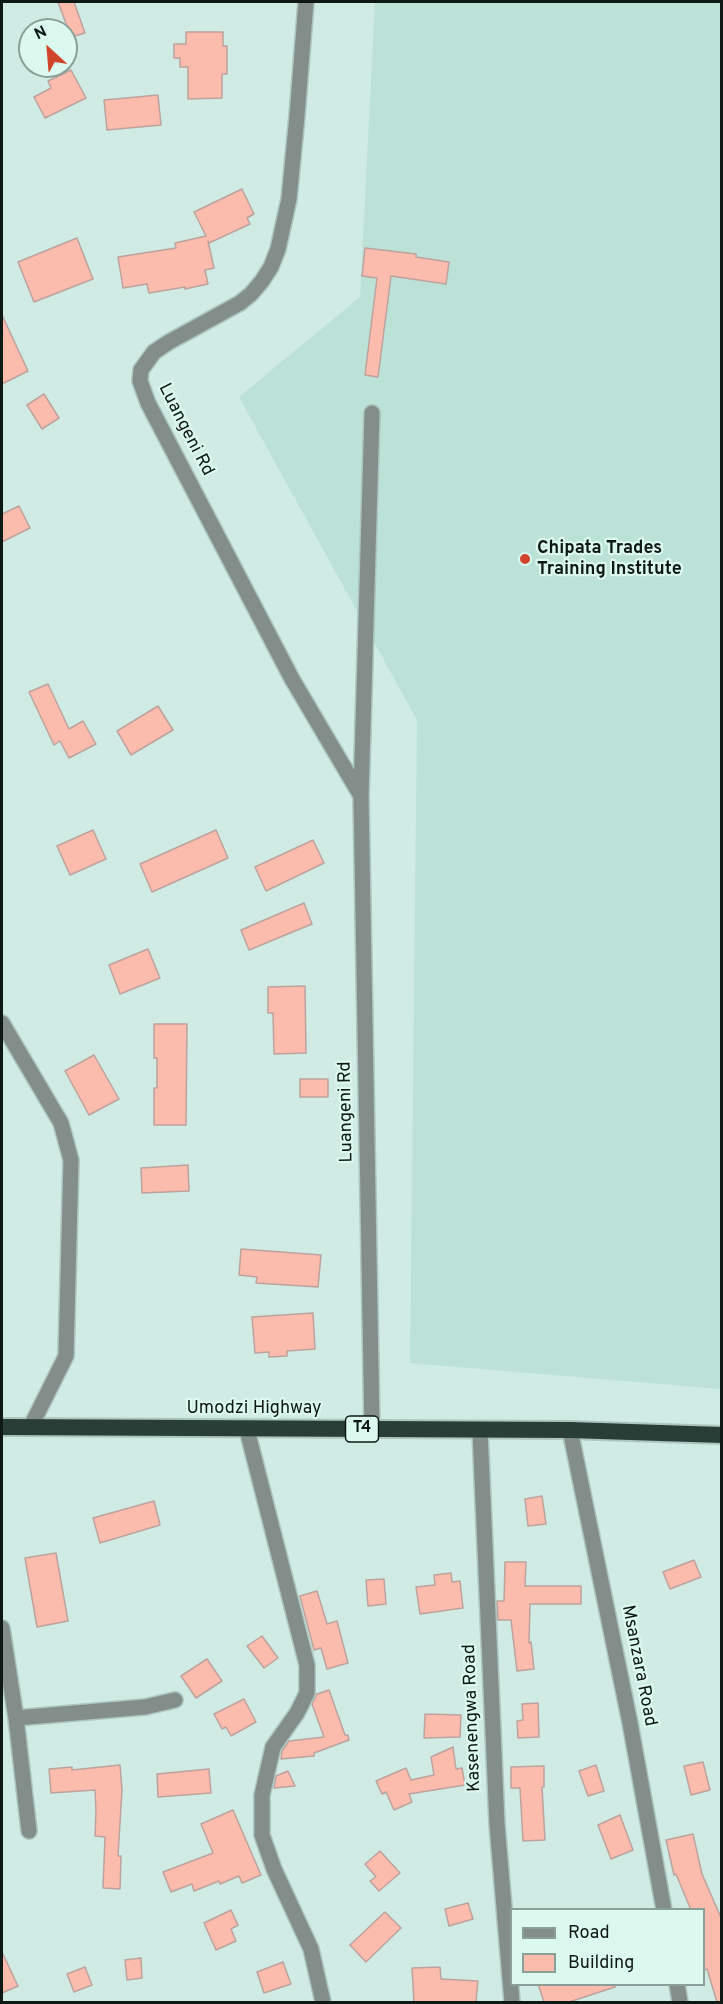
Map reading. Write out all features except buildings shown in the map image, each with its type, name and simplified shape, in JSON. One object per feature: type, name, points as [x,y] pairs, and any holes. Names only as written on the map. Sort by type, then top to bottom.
[{"type":"highway","name":"Umodzi Highway","points":[[2,1427],[570,1431],[722,1435]]},
{"type":"street","name":"Luangeni Rd","points":[[306,2],[289,199],[278,249],[271,267],[262,282],[246,298],[154,352],[141,370],[140,381],[148,403],[292,679],[361,796]]},
{"type":"street","name":"Luangeni Rd","points":[[372,413],[361,796],[372,1429]]},
{"type":"street","points":[[2,1023],[61,1123],[71,1160],[66,1356],[31,1426]]},
{"type":"street","points":[[247,1430],[307,1665],[307,1693],[297,1713],[273,1747],[262,1795],[262,1835],[274,1869],[311,1949],[323,2002]]},
{"type":"street","name":"Kasenengwa Road","points":[[480,1431],[497,1824],[510,1978]]},
{"type":"street","name":"Msanzara Road","points":[[570,1431],[630,1724],[663,1908]]},
{"type":"street","points":[[2,1628],[16,1718],[28,1831]]},
{"type":"street","points":[[16,1718],[145,1707],[175,1700]]},
{"type":"street","name":"Kasenengwa Road","points":[[511,1986],[512,2002]]},
{"type":"street","points":[[677,1986],[680,2002]]},
{"type":"shaded area","name":"Chipata Trades Training Institute","points":[[375,2],[721,2],[721,1389],[410,1363],[417,720],[239,397],[360,297]]},
{"type":"place","name":"Chipata Trades Training Institute","points":[[525,559]]}]
